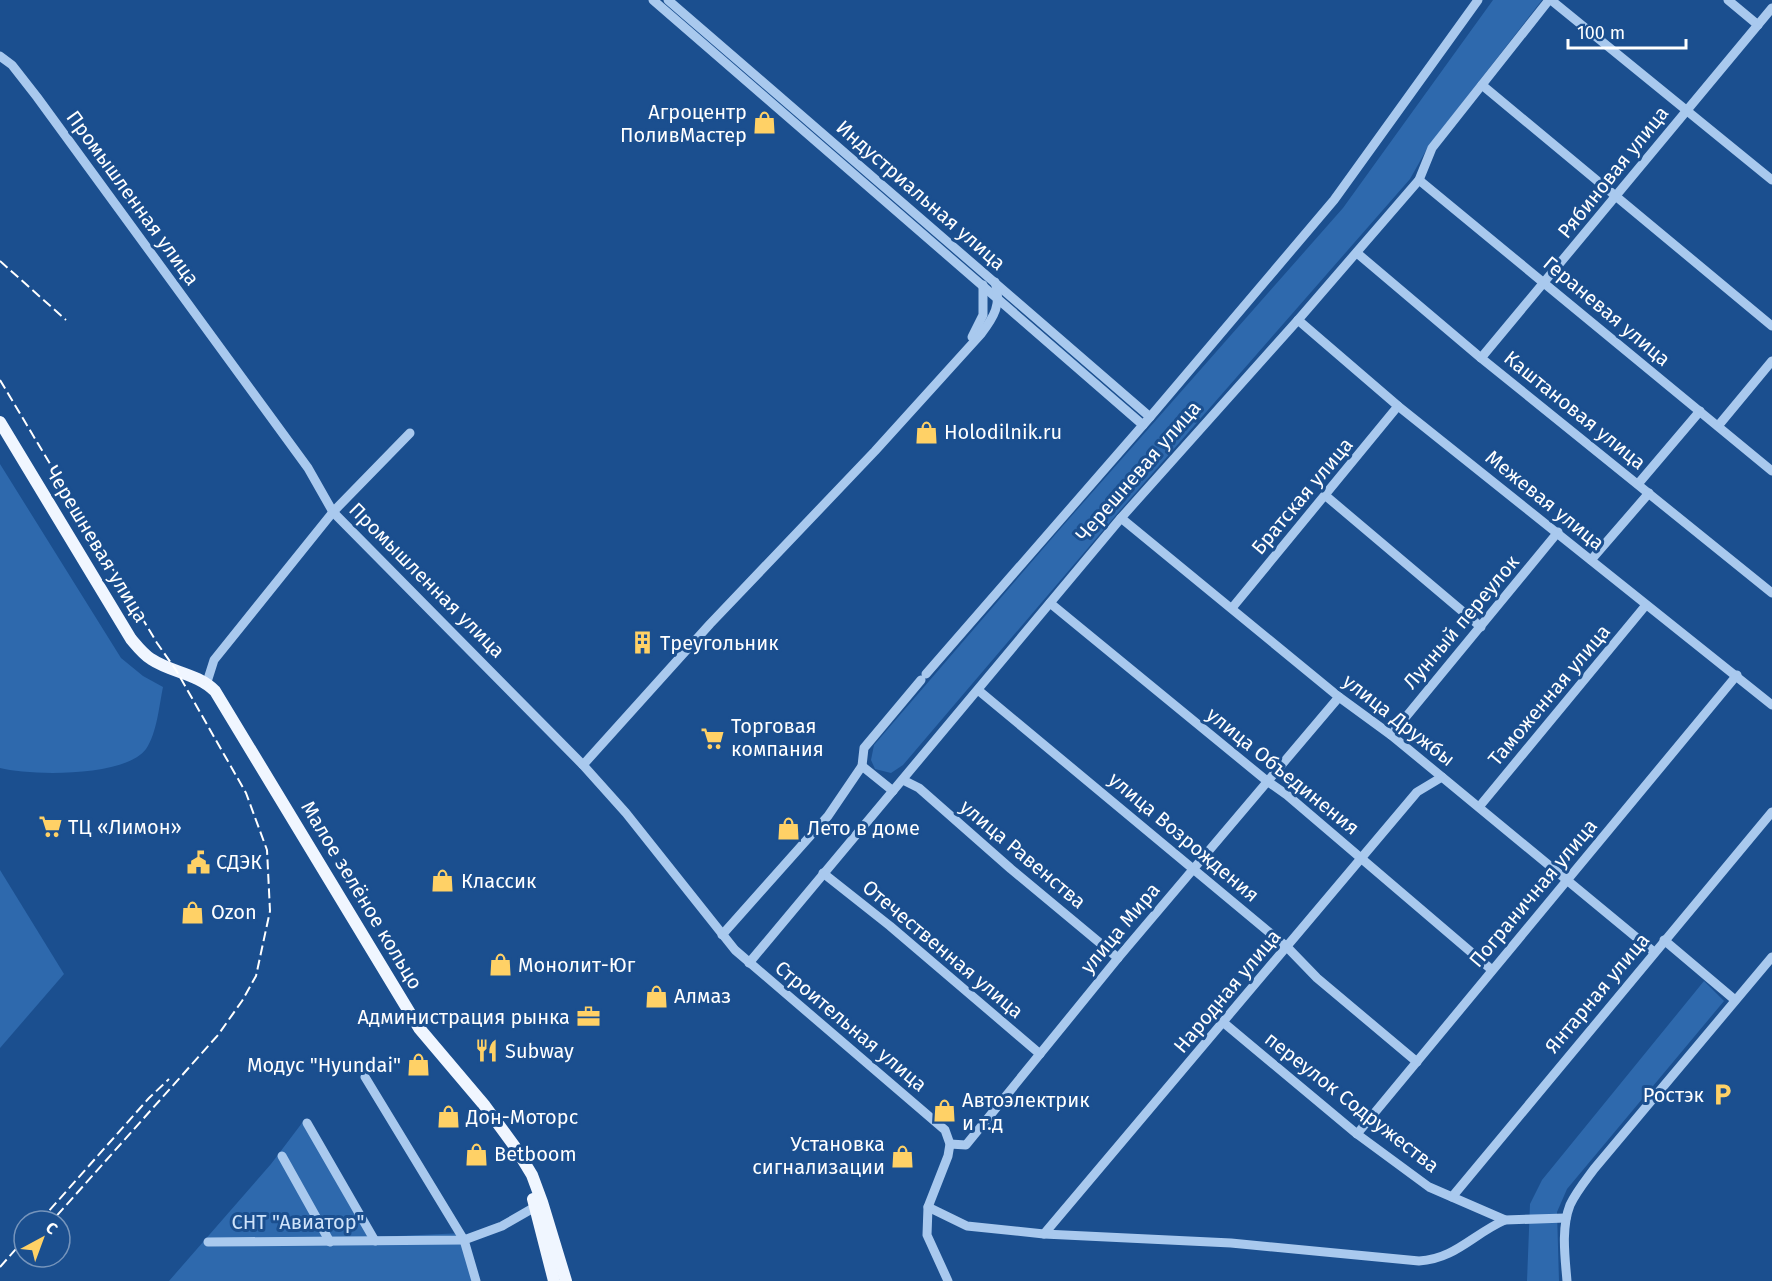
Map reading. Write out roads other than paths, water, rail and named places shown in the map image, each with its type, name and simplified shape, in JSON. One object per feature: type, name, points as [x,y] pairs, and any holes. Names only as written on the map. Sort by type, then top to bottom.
[{"type":"main road","name":"Черешневая улица","points":[[0,422],[131,639],[142,653],[153,660],[207,682]]},
{"type":"main road","name":"Малое зелёное кольцо","points":[[207,682],[227,710],[419,1028],[485,1106],[515,1146],[532,1175],[539,1193],[566,1281]]},
{"type":"main road","name":"Малое зелёное кольцо","points":[[515,1146],[535,1207],[554,1281]]},
{"type":"street","name":"Индустриальная улица","points":[[653,0],[704,38],[832,148],[983,285],[1143,424]]},
{"type":"street","name":"Индустриальная улица","points":[[668,0],[704,38]]},
{"type":"street","points":[[723,935],[828,816],[862,766],[864,748],[923,677],[1150,417],[1334,200],[1478,0]]},
{"type":"street","points":[[1550,0],[1772,180]]},
{"type":"street","name":"Черешневая улица","points":[[749,963],[1121,518],[1298,320],[1419,180],[1432,148],[1550,0]]},
{"type":"street","points":[[1728,0],[1758,25]]},
{"type":"street","name":"Рябиновая улица","points":[[1481,358],[1772,8]]},
{"type":"street","name":"Промышленная улица","points":[[0,56],[12,64],[56,122],[308,468],[333,512],[583,765],[626,813],[723,935],[749,963]]},
{"type":"street","points":[[1482,85],[1772,326]]},
{"type":"street","name":"Индустриальная улица","points":[[862,174],[995,282],[1150,417]]},
{"type":"street","name":"Гераневая улица","points":[[1419,180],[1772,471]]},
{"type":"street","name":"Каштановая улица","points":[[1357,253],[1481,358],[1772,593]]},
{"type":"street","points":[[995,282],[999,299]]},
{"type":"street","points":[[950,369],[977,330],[983,315],[983,285]]},
{"type":"street","name":"Индустриальная улица","points":[[583,765],[710,624],[950,369],[992,319],[999,299]]},
{"type":"street","name":"Межевая улица","points":[[1298,320],[1398,406],[1772,705]]},
{"type":"street","points":[[1718,426],[1772,361]]},
{"type":"street","name":"Братская улица","points":[[1232,608],[1398,406]]},
{"type":"street","points":[[1638,484],[1700,411]]},
{"type":"street","points":[[207,682],[214,660],[333,512],[410,433]]},
{"type":"street","points":[[1592,560],[1649,493]]},
{"type":"street","points":[[1326,496],[1481,627]]},
{"type":"street","name":"улица Дружбы","points":[[1121,518],[1339,697],[1391,735],[1568,879],[1654,952]]},
{"type":"street","name":"Лунный переулок","points":[[1391,735],[1558,532]]},
{"type":"street","name":"улица Объединения","points":[[1050,603],[1287,795],[1492,970]]},
{"type":"street","name":"Таможенная улица","points":[[1479,807],[1647,605]]},
{"type":"street","name":"Пограничная улица","points":[[1357,1134],[1737,675]]},
{"type":"street","name":"улица Возрождения","points":[[978,690],[1194,868],[1287,947],[1317,978],[1417,1062]]},
{"type":"street","name":"улица Мира","points":[[950,1144],[966,1145],[1118,958],[1339,697]]},
{"type":"street","points":[[862,766],[893,791]]},
{"type":"street","name":"Народная улица","points":[[1044,1234],[1417,792],[1442,777]]},
{"type":"street","name":"улица Равенства","points":[[903,780],[919,788],[1011,869],[1118,958]]},
{"type":"street","name":"Янтарная улица","points":[[1452,1197],[1772,812]]},
{"type":"street","name":"Отечественная улица","points":[[823,873],[890,926],[1040,1054]]},
{"type":"street","points":[[1664,940],[1735,1000]]},
{"type":"street","points":[[1567,1281],[1564,1251],[1566,1218],[1570,1204],[1594,1169],[1772,957]]},
{"type":"street","name":"Строительная улица","points":[[749,963],[805,1008],[932,1118],[945,1130],[950,1144]]},
{"type":"street","name":"переулок Содружества","points":[[1224,1023],[1357,1134],[1429,1187],[1504,1220],[1566,1218]]},
{"type":"street","points":[[364,1077],[464,1240],[476,1281]]},
{"type":"street","points":[[307,1123],[375,1241]]},
{"type":"street","points":[[948,1281],[927,1235],[928,1207],[940,1180],[950,1144]]},
{"type":"street","points":[[282,1156],[330,1242]]},
{"type":"street","points":[[208,1242],[464,1240],[502,1226],[535,1207]]},
{"type":"street","points":[[928,1207],[967,1226],[1044,1234],[1232,1243],[1419,1261],[1436,1260],[1455,1251],[1485,1229],[1504,1220]]},
{"type":"railway","points":[[0,261],[66,320]]},
{"type":"railway","points":[[0,380],[157,643],[176,670],[246,793],[267,850],[270,911],[256,976],[242,1001],[218,1035],[63,1209]]},
{"type":"railway","points":[[51,1209],[149,1098],[169,1079]]},
{"type":"railway","points":[[0,1267],[12,1254]]},
{"type":"place","name":"Агроцентр ПоливМастер","points":[[765,123]]},
{"type":"place","name":"Holodilnik.ru","points":[[926,432]]},
{"type":"place","name":"Треугольник","points":[[642,643]]},
{"type":"place","name":"Торговая компания","points":[[713,738]]},
{"type":"place","name":"ТЦ «Лимон»","points":[[50,827]]},
{"type":"place","name":"Лето в доме","points":[[789,828]]},
{"type":"place","name":"СДЭК","points":[[198,862]]},
{"type":"place","name":"Классик","points":[[443,881]]},
{"type":"place","name":"Ozon","points":[[193,912]]},
{"type":"place","name":"Монолит-Юг","points":[[500,965]]},
{"type":"place","name":"Алмаз","points":[[656,996]]},
{"type":"place","name":"Администрация рынка","points":[[588,1017]]},
{"type":"place","name":"Subway","points":[[487,1051]]},
{"type":"place","name":"Модус \"Hyundai\"","points":[[419,1065]]},
{"type":"place","name":"Ростэк","points":[[1722,1095]]},
{"type":"place","name":"Автоэлектрик и т.д","points":[[944,1111]]},
{"type":"place","name":"Дон-Моторс","points":[[448,1117]]},
{"type":"place","name":"Betboom","points":[[476,1154]]},
{"type":"place","name":"Установка сигнализации","points":[[903,1156]]},
{"type":"park label","name":"СНТ \"Авиатор\"","points":[[298,1222]]}]
